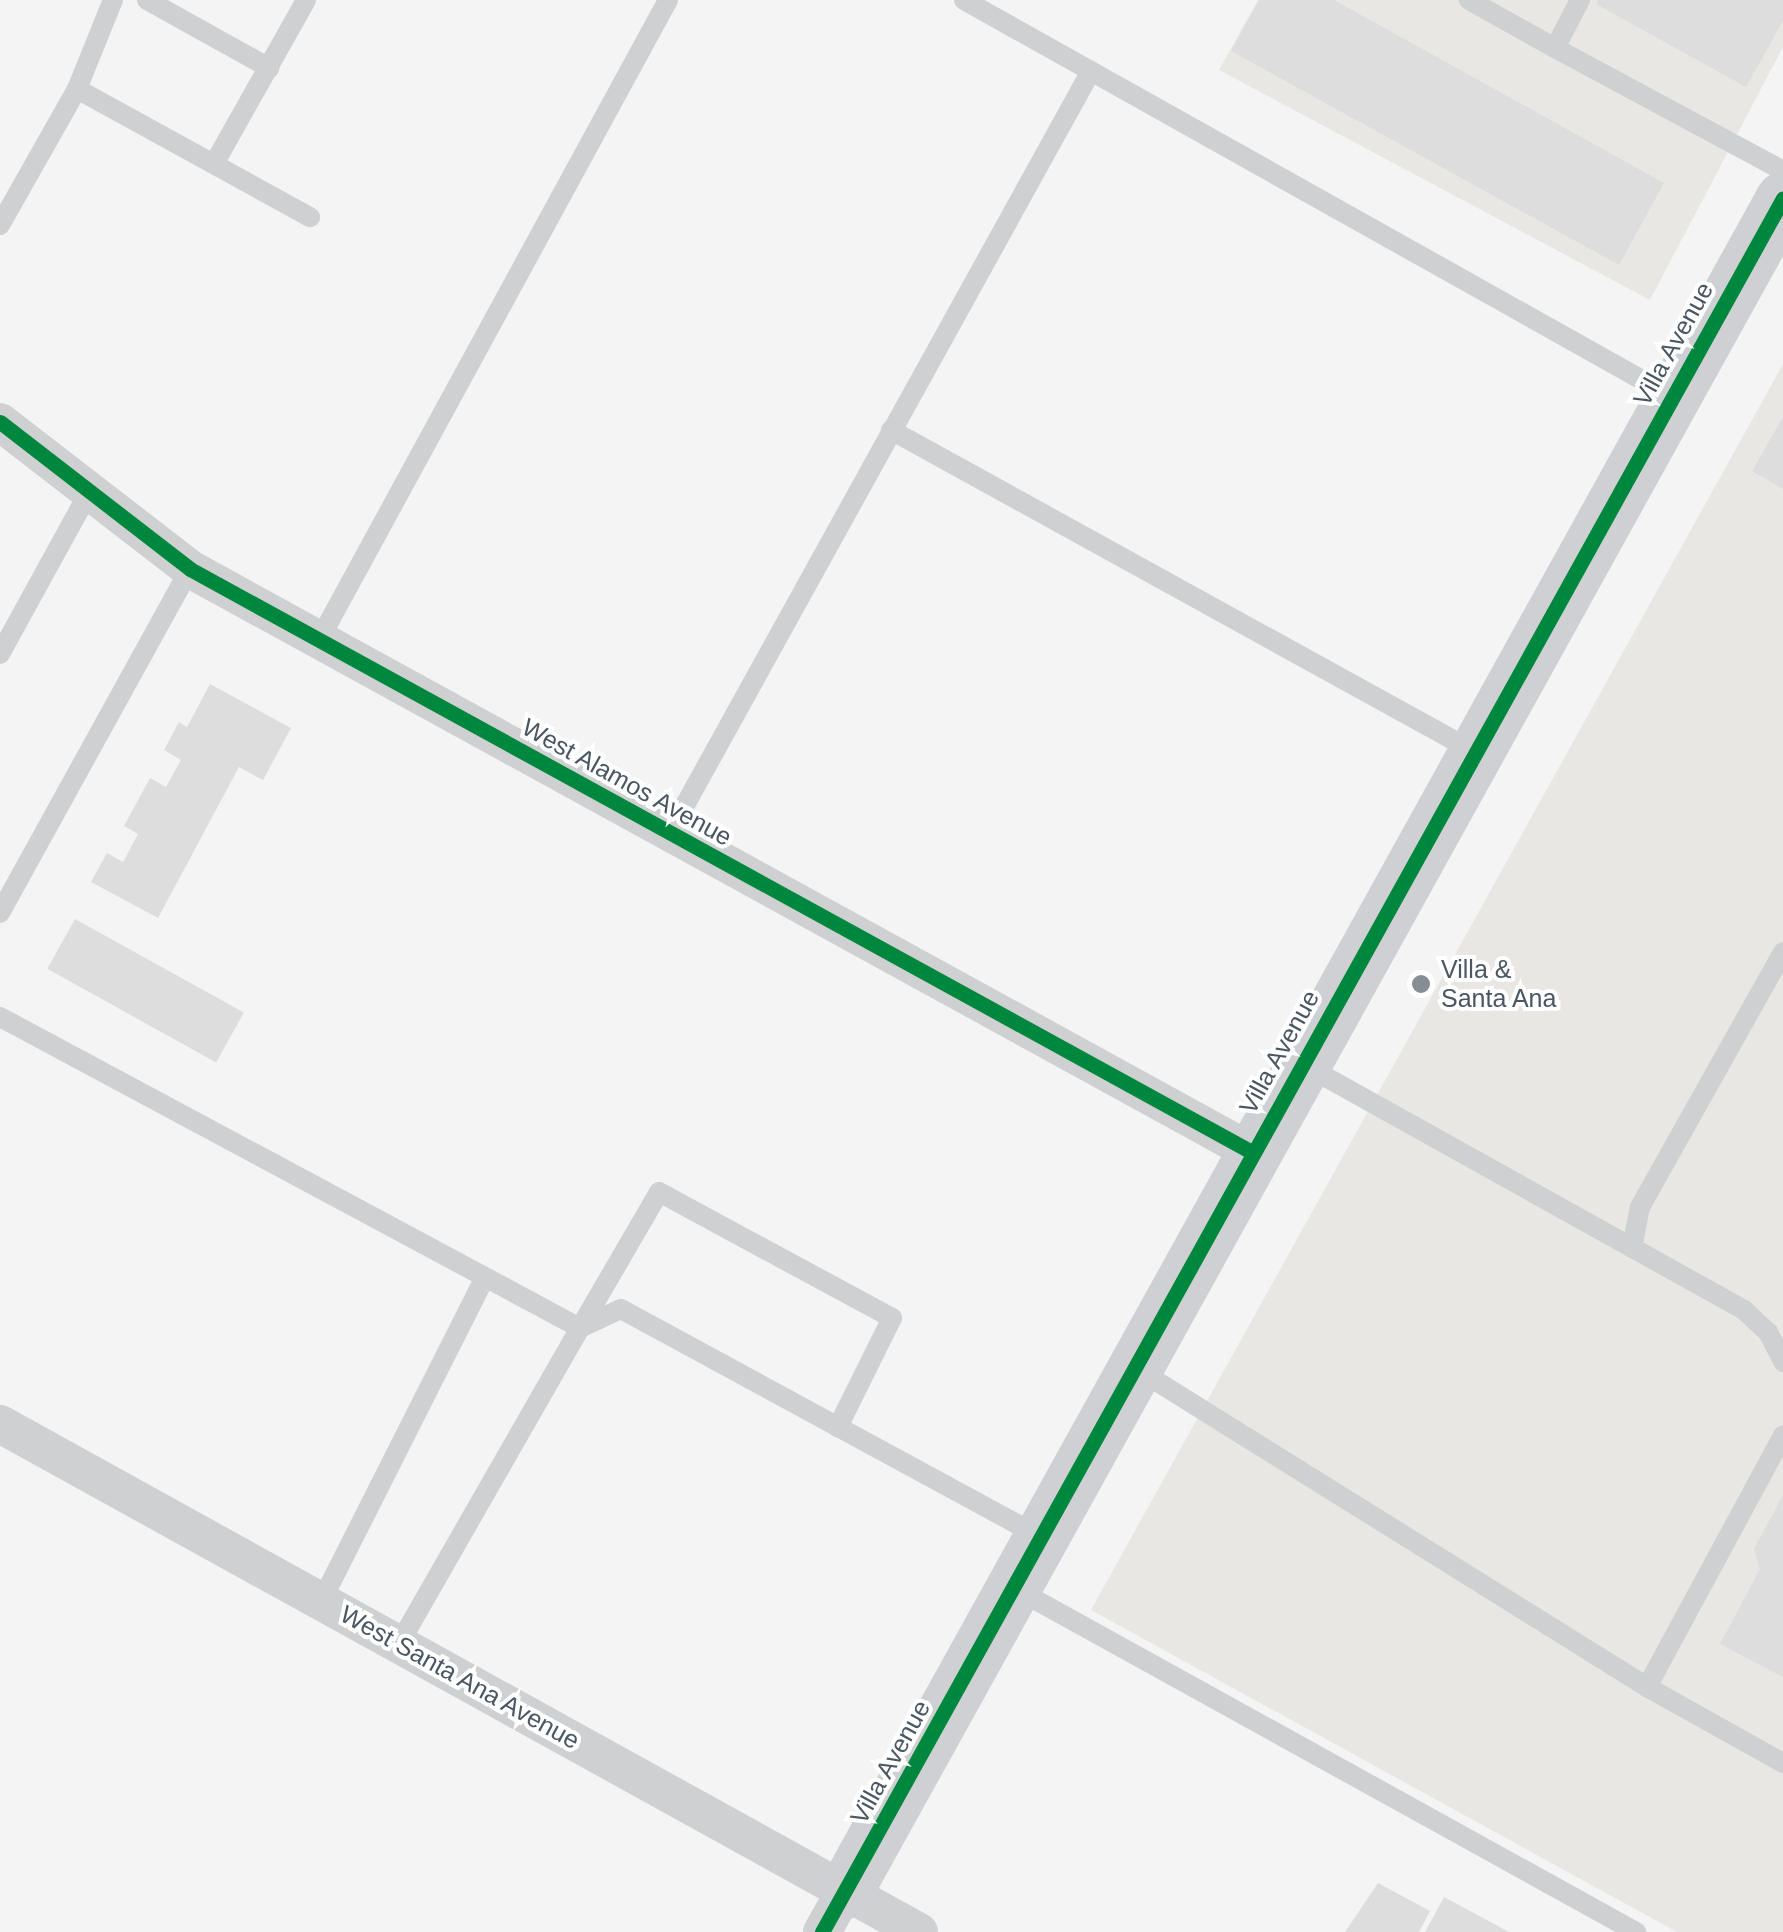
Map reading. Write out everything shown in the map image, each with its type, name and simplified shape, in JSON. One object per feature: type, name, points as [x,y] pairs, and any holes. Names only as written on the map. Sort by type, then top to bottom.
[{"type":"street","name":"Villa Avenue","points":[[834,1912],[1016,1589],[1252,1152],[1782,197]]},
{"type":"street","name":"West Alamos Avenue","points":[[0,422],[190,569],[1252,1152]]},
{"type":"street","name":"West Santa Ana Avenue","points":[[0,1424],[399,1644],[834,1912],[918,1932]]},
{"type":"lane","points":[[0,224],[77,89],[114,0]]},
{"type":"lane","points":[[146,0],[268,68]]},
{"type":"lane","points":[[214,164],[306,0]]},
{"type":"lane","points":[[318,642],[668,0]]},
{"type":"lane","points":[[964,0],[1672,397]]},
{"type":"lane","points":[[1468,0],[1555,48],[1782,197]]},
{"type":"lane","points":[[1555,48],[1580,0]]},
{"type":"lane","points":[[669,834],[1090,71]]},
{"type":"lane","points":[[77,89],[310,217]]},
{"type":"lane","points":[[891,430],[1475,752]]},
{"type":"lane","points":[[0,654],[89,492]]},
{"type":"lane","points":[[0,913],[190,569]]},
{"type":"lane","points":[[1632,1248],[1640,1206],[1783,952]]},
{"type":"lane","points":[[0,1017],[580,1328]]},
{"type":"lane","points":[[1302,1063],[1744,1310],[1768,1332],[1783,1362]]},
{"type":"lane","points":[[399,1644],[660,1192],[892,1318],[838,1427]]},
{"type":"lane","points":[[322,1600],[485,1278]]},
{"type":"lane","points":[[580,1328],[621,1309],[1042,1538]]},
{"type":"lane","points":[[1137,1369],[1648,1687],[1783,1762]]},
{"type":"lane","points":[[1648,1687],[1783,1435]]},
{"type":"lane","points":[[1016,1589],[1636,1932]]},
{"type":"shaded area","points":[[1258,0],[1783,0],[1783,47],[1650,300],[1219,70]]},
{"type":"shaded area","points":[[1783,364],[1783,1932],[1677,1932],[1091,1610]]},
{"type":"building","points":[[1259,0],[1334,0],[1664,183],[1619,265],[1231,51]]},
{"type":"building","points":[[1598,0],[1783,0],[1783,21],[1746,87],[1596,4]]},
{"type":"building","points":[[1783,417],[1783,489],[1752,471]]},
{"type":"building","points":[[210,684],[291,728],[263,780],[239,767],[158,918],[91,882],[107,853],[123,862],[138,834],[124,826],[150,778],[166,787],[181,760],[164,750],[179,722],[187,727]]},
{"type":"building","points":[[75,919],[244,1013],[216,1062],[47,969]]},
{"type":"building","points":[[1783,1495],[1783,1677],[1720,1644],[1760,1569],[1754,1549]]},
{"type":"building","points":[[1378,1883],[1430,1911],[1419,1932],[1345,1932]]},
{"type":"building","points":[[1444,1897],[1509,1932],[1425,1932]]},
{"type":"cycle path","points":[[822,1932],[1783,198]]},
{"type":"cycle path","points":[[0,422],[190,569],[1252,1152]]},
{"type":"place","name":"Villa & Santa Ana","points":[[1421,984]]}]
